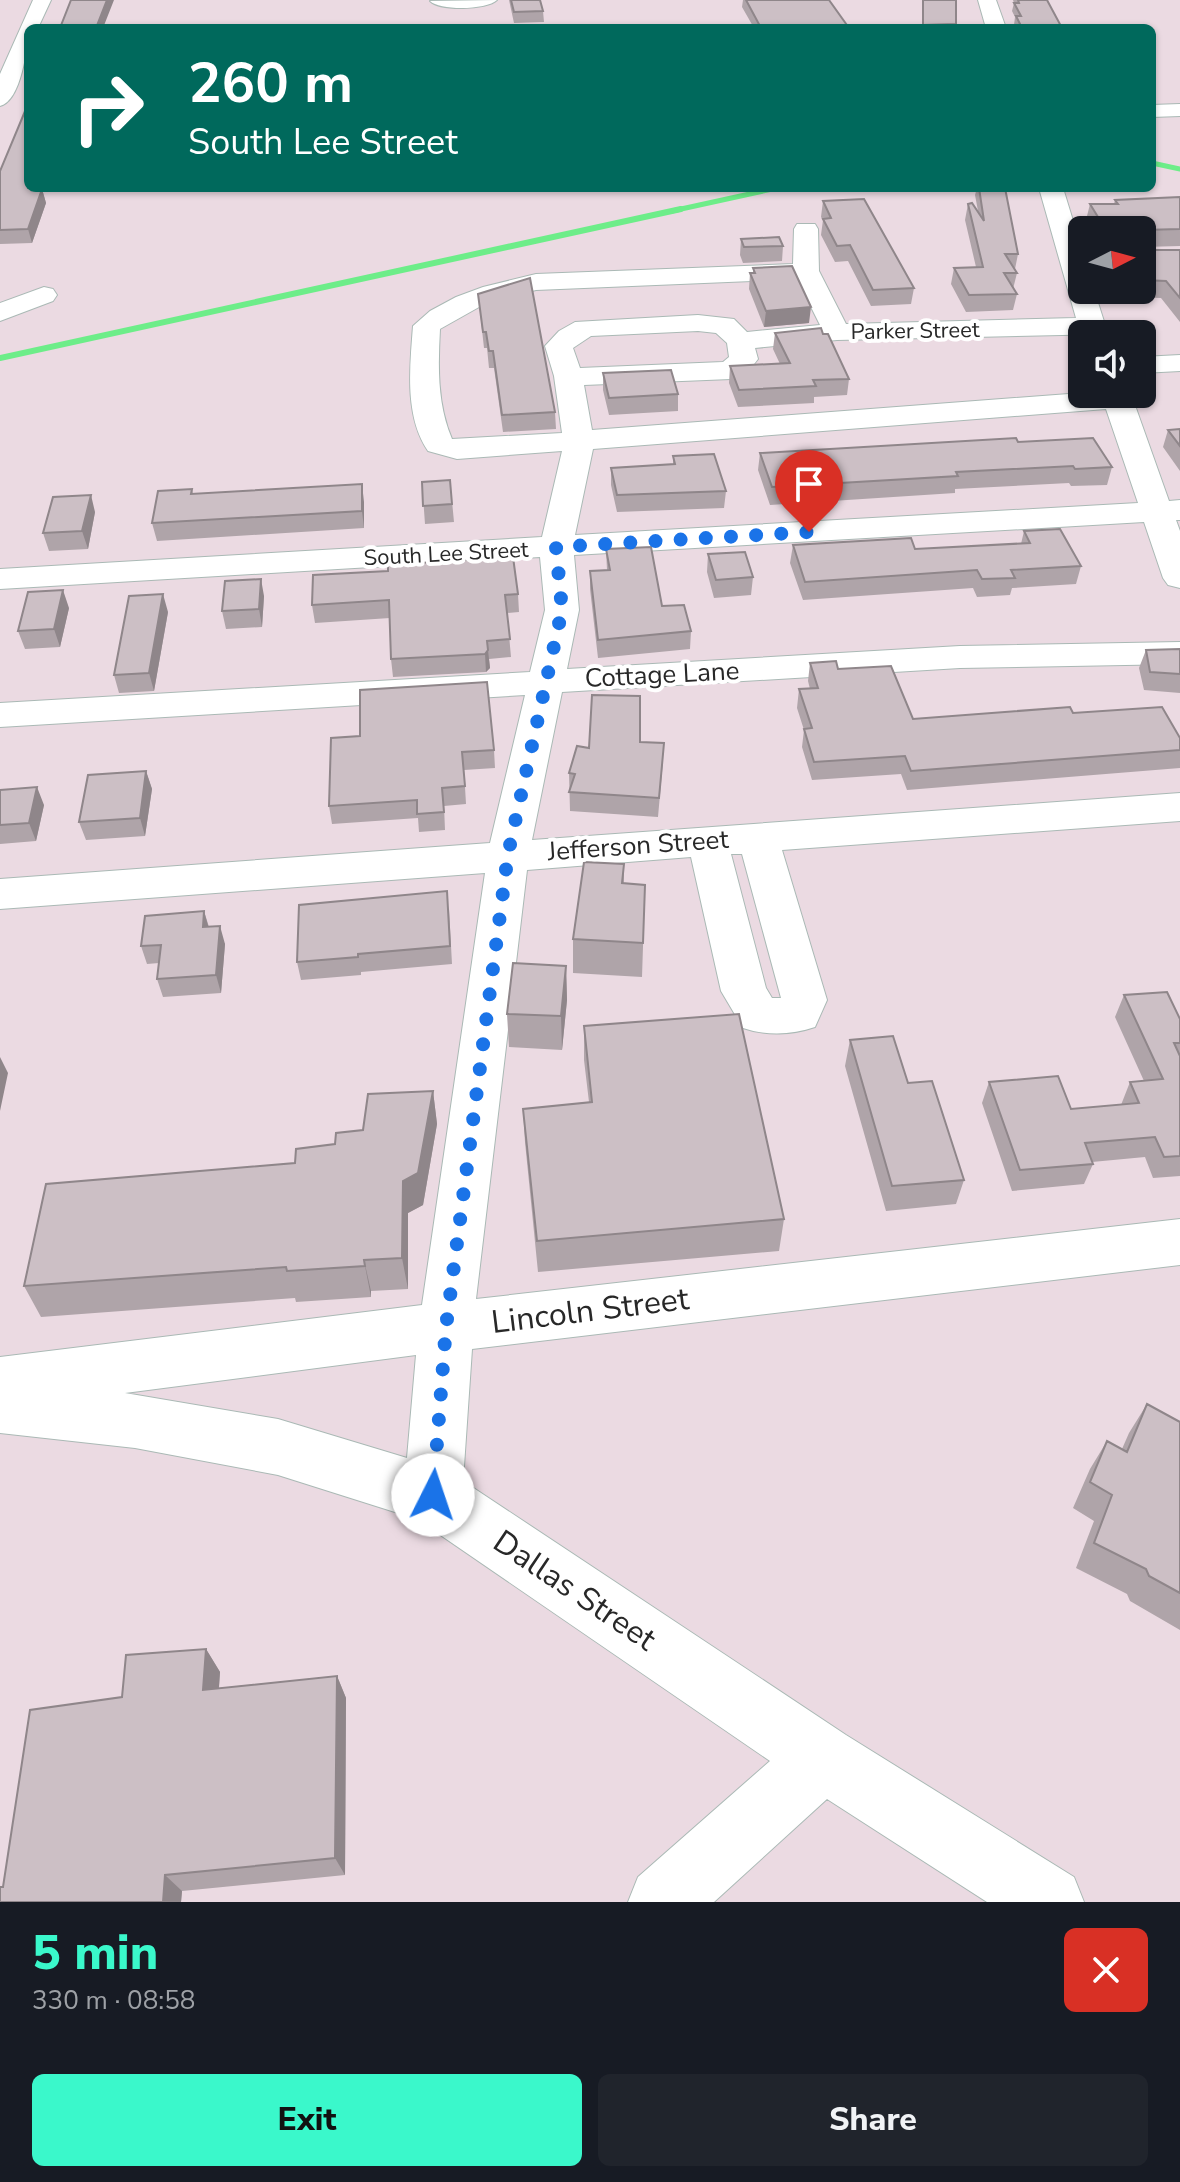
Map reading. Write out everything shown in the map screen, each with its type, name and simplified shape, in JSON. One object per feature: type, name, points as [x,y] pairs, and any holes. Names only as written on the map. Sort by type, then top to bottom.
[{"type":"street","points":[[26,24],[30,23],[42,0]]},
{"type":"street","points":[[439,1],[488,0]]},
{"type":"street","points":[[987,0],[995,24]]},
{"type":"street","points":[[0,31],[24,25]]},
{"type":"street","points":[[0,100],[24,38]]},
{"type":"street","points":[[1156,111],[1180,110]]},
{"type":"street","points":[[1052,192],[1068,233]]},
{"type":"street","points":[[806,229],[806,271],[837,332]]},
{"type":"street","points":[[806,271],[536,282],[503,288],[448,309],[427,326],[424,375],[430,426],[439,445],[457,450],[1068,401]]},
{"type":"street","points":[[0,313],[44,295]]},
{"type":"street","points":[[433,1495],[446,1327],[508,854],[562,610],[556,547],[579,442],[568,376],[559,346],[585,328],[698,323],[724,325],[740,341],[744,359],[731,370],[568,376]]},
{"type":"street","name":"Parker Street","points":[[740,341],[837,332],[1068,330]]},
{"type":"street","points":[[1156,364],[1180,363]]},
{"type":"street","points":[[1122,408],[1169,511],[1180,578]]},
{"type":"street","name":"South Lee Street","points":[[0,579],[1169,511]]},
{"type":"street","name":"Cottage Lane","points":[[0,715],[960,657],[1180,653]]},
{"type":"street","name":"Jefferson Street","points":[[0,894],[508,854],[1180,807]]},
{"type":"street","points":[[707,840],[744,991],[759,1016],[799,1015],[804,1000],[758,837]]},
{"type":"street","name":"Lincoln Street","points":[[0,1383],[446,1327],[1180,1242]]},
{"type":"street","name":"Dallas Street","points":[[0,1406],[135,1421],[278,1447],[433,1495],[823,1758],[1049,1902]]},
{"type":"street","points":[[663,1902],[823,1758]]},
{"type":"building","points":[[71,0],[107,0],[98,24],[62,24]]},
{"type":"building","points":[[511,0],[540,0],[543,11],[514,12]]},
{"type":"building","points":[[746,0],[829,0],[846,24],[759,24]]},
{"type":"building","points":[[923,0],[956,0],[956,24],[923,24]]},
{"type":"building","points":[[1018,0],[1047,0],[1060,24],[1020,24],[1016,16],[1021,16],[1014,3],[1019,3]]},
{"type":"building","points":[[24,114],[24,192],[41,192],[28,229],[0,230],[0,171]]},
{"type":"building","points":[[980,192],[1006,192],[1018,254],[1005,254],[1017,273],[1004,273],[1017,294],[969,295],[954,268],[983,267],[968,204],[972,203],[984,221]]},
{"type":"building","points":[[1180,197],[1180,229],[1156,230],[1156,216],[1097,216],[1090,204],[1118,204],[1115,200]]},
{"type":"building","points":[[864,199],[914,288],[873,290],[850,245],[837,246],[823,219],[831,218],[823,201]]},
{"type":"building","points":[[779,237],[783,246],[744,247],[741,239]]},
{"type":"building","points":[[1156,250],[1180,250],[1180,298],[1166,281],[1156,281]]},
{"type":"building","points":[[792,266],[811,307],[766,311],[750,273],[755,273],[753,268]]},
{"type":"building","points":[[530,278],[555,412],[502,415],[493,351],[489,351],[486,332],[483,332],[478,294]]},
{"type":"building","points":[[821,328],[823,334],[828,334],[849,379],[813,380],[816,386],[739,390],[730,366],[790,363],[775,333]]},
{"type":"building","points":[[671,370],[678,394],[609,398],[603,373]]},
{"type":"building","points":[[1180,429],[1180,446],[1168,430]]},
{"type":"building","points":[[1016,438],[1018,442],[1093,438],[1112,467],[956,472],[958,476],[772,487],[760,453]]},
{"type":"building","points":[[714,454],[726,491],[617,495],[611,468],[675,464],[673,456]]},
{"type":"building","points":[[450,480],[452,504],[423,506],[422,482]]},
{"type":"building","points":[[362,484],[362,511],[152,523],[158,491],[192,489],[191,494]]},
{"type":"building","points":[[91,495],[82,531],[43,533],[53,497]]},
{"type":"building","points":[[1060,529],[1081,566],[1011,570],[1015,578],[982,579],[977,570],[805,582],[793,545],[911,538],[915,549],[1030,543],[1024,531]]},
{"type":"building","points":[[651,547],[662,606],[684,605],[691,631],[598,640],[590,571],[610,570],[606,549]]},
{"type":"building","points":[[745,552],[753,577],[716,580],[708,554]]},
{"type":"building","points":[[513,557],[518,594],[505,595],[510,639],[487,641],[485,654],[391,659],[389,600],[312,605],[313,575],[388,571],[388,565]]},
{"type":"building","points":[[261,579],[259,609],[222,611],[225,581]]},
{"type":"building","points":[[63,590],[54,629],[18,631],[28,592]]},
{"type":"building","points":[[163,594],[149,673],[114,675],[129,596]]},
{"type":"building","points":[[1180,649],[1180,674],[1150,672],[1146,650]]},
{"type":"building","points":[[836,661],[838,669],[891,666],[913,719],[1070,707],[1073,713],[1162,707],[1180,738],[1180,750],[911,771],[905,756],[814,762],[804,729],[812,728],[799,689],[818,688],[810,663]]},
{"type":"building","points":[[487,682],[494,750],[462,752],[465,786],[442,788],[444,812],[417,814],[417,800],[329,806],[331,738],[360,736],[360,690]]},
{"type":"building","points":[[592,695],[640,696],[640,742],[664,743],[659,798],[569,792],[575,774],[569,773],[577,746],[589,748]]},
{"type":"building","points":[[146,771],[140,818],[79,822],[88,775]]},
{"type":"building","points":[[37,787],[29,823],[0,825],[0,790]]},
{"type":"building","points":[[584,862],[624,864],[622,883],[645,885],[643,943],[573,939]]},
{"type":"building","points":[[447,891],[450,946],[297,962],[299,905]]},
{"type":"building","points":[[204,911],[203,927],[220,926],[216,975],[157,979],[161,945],[141,946],[145,916]]},
{"type":"building","points":[[513,963],[566,966],[561,1016],[507,1014]]},
{"type":"building","points":[[1167,992],[1180,1019],[1180,1043],[1174,1043],[1180,1056],[1180,1156],[1164,1157],[1155,1137],[1085,1143],[1093,1164],[1020,1170],[989,1082],[1058,1076],[1071,1109],[1139,1103],[1130,1082],[1163,1079],[1124,995]]},
{"type":"building","points":[[739,1014],[784,1219],[537,1241],[523,1109],[592,1102],[584,1026]]},
{"type":"building","points":[[893,1036],[908,1083],[932,1081],[964,1180],[892,1186],[850,1040]]},
{"type":"building","points":[[433,1091],[418,1173],[403,1181],[402,1258],[364,1260],[365,1266],[287,1271],[286,1267],[24,1286],[46,1184],[295,1163],[296,1149],[335,1144],[336,1133],[363,1130],[368,1094]]},
{"type":"building","points":[[1147,1404],[1180,1422],[1180,1593],[1149,1576],[1146,1569],[1094,1543],[1112,1495],[1090,1482],[1107,1441],[1127,1452]]},
{"type":"building","points":[[206,1649],[203,1690],[337,1676],[335,1858],[165,1875],[163,1902],[0,1902],[30,1710],[122,1697],[126,1655]]},
{"type":"waterway","points":[[1156,164],[1180,169]]},
{"type":"waterway","points":[[672,211],[759,192]]},
{"type":"waterway","points":[[0,358],[681,209]]},
{"type":"route","points":[[433,1495],[446,1327],[508,854],[562,610],[556,547],[809,532]]}]
